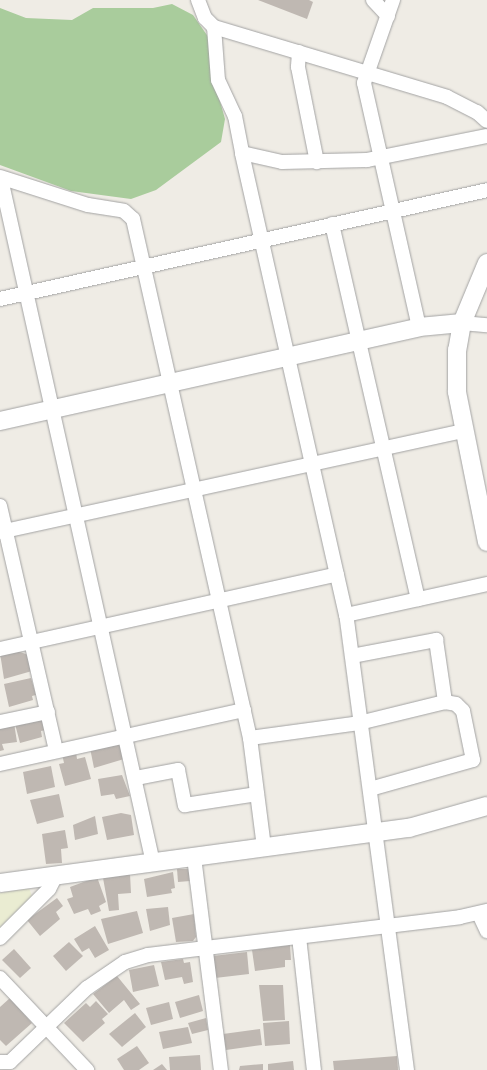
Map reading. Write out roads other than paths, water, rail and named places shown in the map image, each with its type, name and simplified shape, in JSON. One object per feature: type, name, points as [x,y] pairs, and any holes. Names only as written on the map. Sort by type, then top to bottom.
[{"type":"street","points":[[198,0],[205,18],[214,26],[448,97],[477,112],[487,121]]},
{"type":"street","points":[[373,0],[388,16]]},
{"type":"street","points":[[393,0],[366,71],[364,83],[419,327]]},
{"type":"street","points":[[214,26],[218,80],[235,116],[261,240],[313,462],[346,615],[359,723],[376,831],[406,1070]]},
{"type":"street","points":[[299,52],[298,67],[317,162]]},
{"type":"street","points":[[242,153],[282,162],[317,162],[380,158],[487,136]]},
{"type":"street","points":[[153,862],[127,736],[101,626],[2,178],[88,205],[124,211],[133,219],[137,229],[218,601],[250,738],[264,847]]},
{"type":"street","points":[[0,299],[392,210],[487,190]]},
{"type":"street","points":[[332,224],[385,447],[418,599]]},
{"type":"street","points":[[487,263],[462,323],[457,350],[457,392],[463,431],[487,542]]},
{"type":"street","points":[[0,421],[419,327],[462,323],[487,325]]},
{"type":"street","points":[[3,532],[194,488],[463,431]]},
{"type":"street","points":[[0,506],[3,532],[31,642],[56,750]]},
{"type":"street","points":[[0,649],[337,574]]},
{"type":"street","points":[[346,615],[487,584]]},
{"type":"street","points":[[352,656],[436,640],[445,702]]},
{"type":"street","points":[[250,738],[359,723],[445,702],[456,704],[463,711],[473,760],[370,789]]},
{"type":"street","points":[[0,764],[56,750],[244,710]]},
{"type":"street","points":[[0,722],[48,712]]},
{"type":"street","points":[[136,778],[178,770],[185,805],[257,794]]},
{"type":"street","points":[[0,883],[443,821],[487,806]]},
{"type":"street","points":[[194,857],[221,1070]]},
{"type":"street","points":[[0,938],[49,889],[56,875]]},
{"type":"street","points":[[0,1062],[10,1062],[48,1028],[87,988],[125,962],[205,948],[483,912],[487,931]]},
{"type":"street","points":[[299,937],[314,1070]]},
{"type":"street","points":[[0,978],[87,1070]]}]
